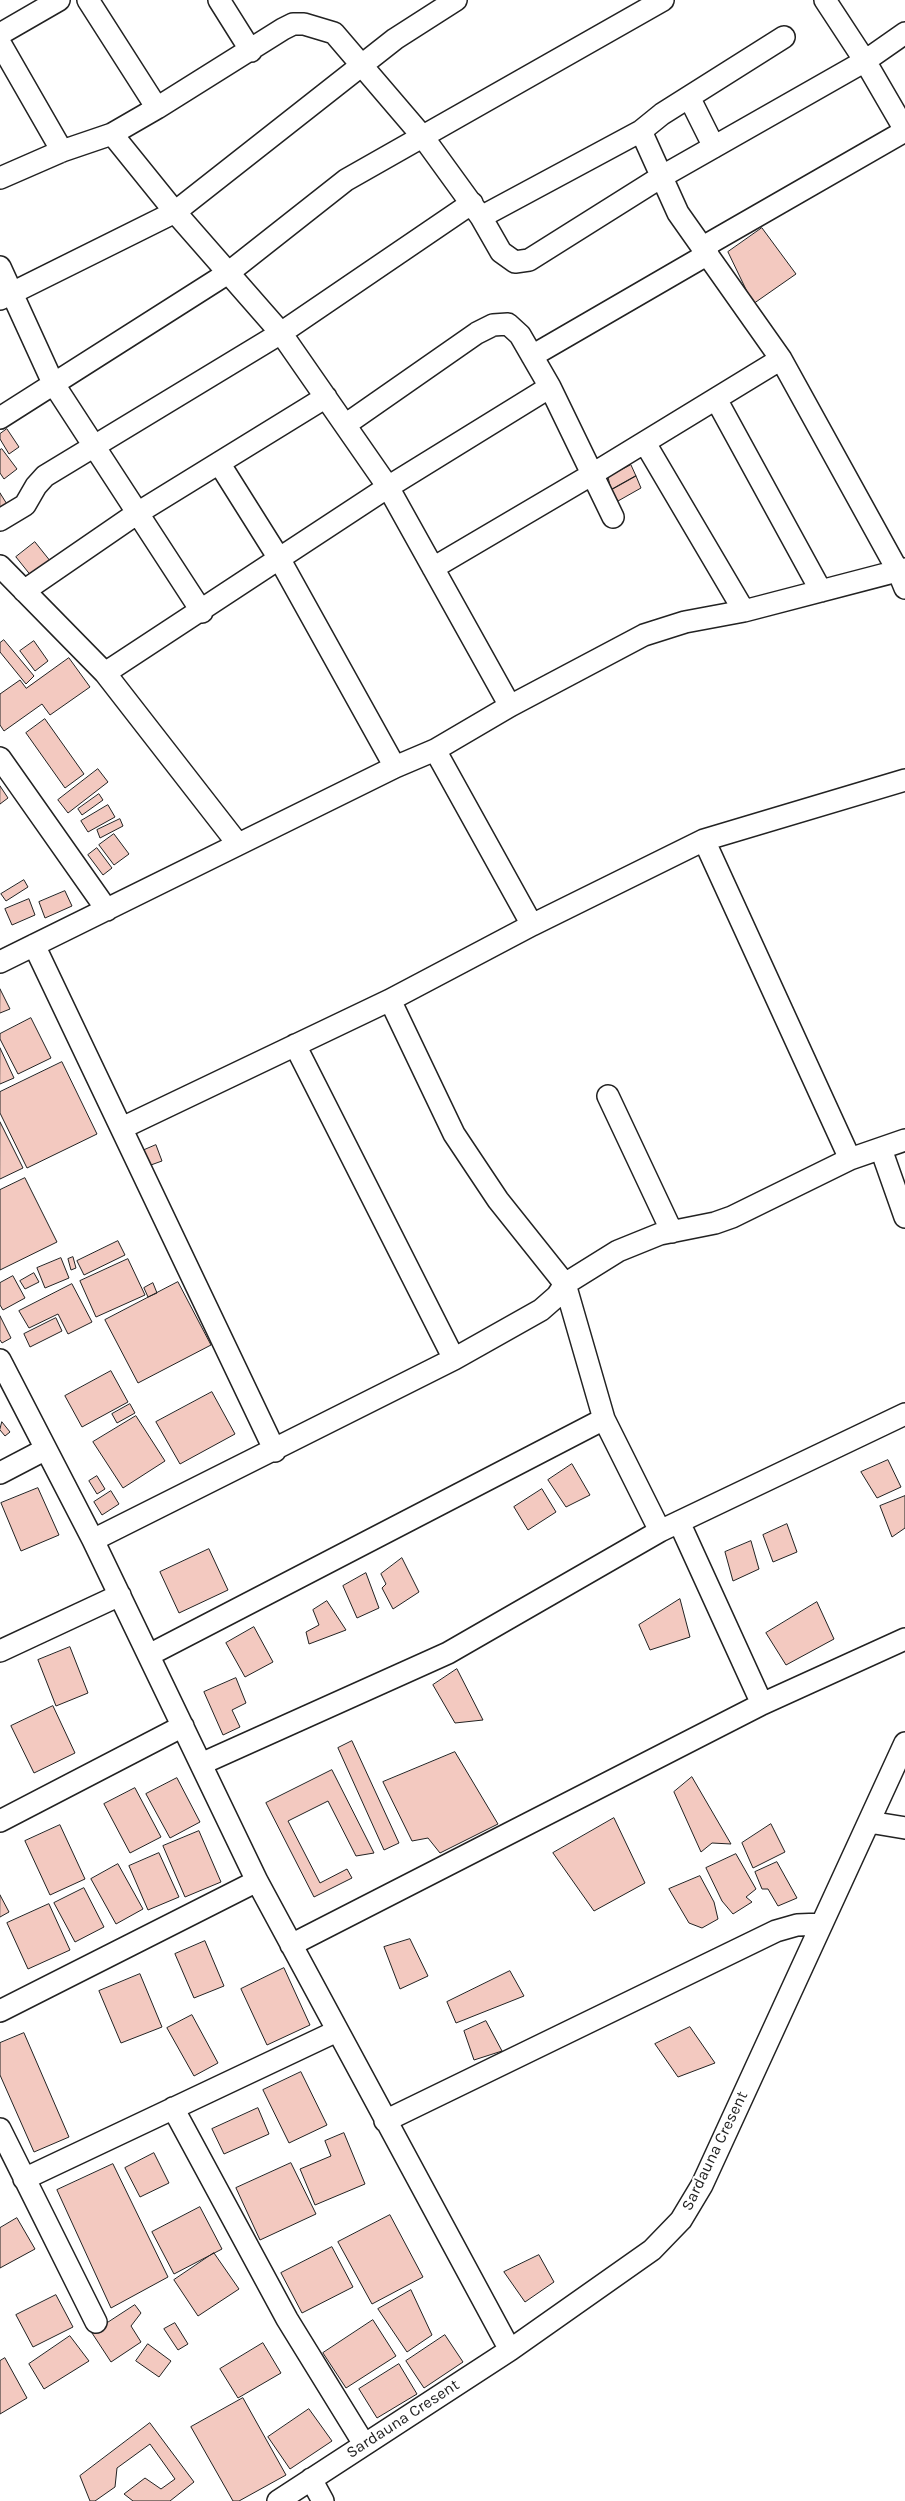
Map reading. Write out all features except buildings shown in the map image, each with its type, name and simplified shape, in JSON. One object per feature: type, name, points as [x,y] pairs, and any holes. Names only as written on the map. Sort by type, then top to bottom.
[{"type":"street","points":[[60,0],[1,44],[62,151]]},
{"type":"street","points":[[88,0],[157,108]]},
{"type":"street","points":[[219,0],[251,51]]},
{"type":"street","points":[[7,296],[175,212],[395,39],[456,0]]},
{"type":"street","points":[[0,418],[52,383],[228,273],[346,180],[663,0]]},
{"type":"street","points":[[532,356],[905,130],[865,61],[825,0]]},
{"type":"street","points":[[0,178],[62,151],[112,134],[251,51],[283,29],[293,24],[304,24],[334,33],[423,137],[476,210],[501,252],[515,262],[529,260],[662,177],[865,61],[905,33]]},
{"type":"street","points":[[0,520],[25,505],[36,486],[46,476],[282,333],[476,210],[641,132],[662,114],[784,37]]},
{"type":"street","points":[[688,97],[714,147]]},
{"type":"street","points":[[0,962],[395,767],[435,750],[510,706],[644,635],[684,622],[744,611],[821,591],[903,576],[781,359],[678,213],[641,132]]},
{"type":"street","points":[[112,134],[175,212],[282,333],[388,487],[510,706]]},
{"type":"street","points":[[0,267],[7,296],[52,383],[136,514],[202,612]]},
{"type":"street","points":[[345,425],[477,333],[493,325],[508,324],[520,335],[550,388],[613,517]]},
{"type":"street","points":[[433,568],[645,443],[781,359]]},
{"type":"street","points":[[105,674],[202,612],[388,487],[550,388]]},
{"type":"street","points":[[24,591],[136,514],[326,397]]},
{"type":"street","points":[[716,399],[821,591]]},
{"type":"street","points":[[645,443],[744,611]]},
{"type":"street","points":[[219,463],[280,560],[395,767]]},
{"type":"street","points":[[0,566],[105,674],[238,844]]},
{"type":"street","points":[[435,750],[532,926]]},
{"type":"street","points":[[0,758],[107,910]]},
{"type":"street","points":[[122,1128],[390,1000],[704,840],[905,780]]},
{"type":"street","points":[[704,840],[850,1159]]},
{"type":"street","points":[[34,945],[275,1450]]},
{"type":"street","points":[[390,1000],[454,1134],[498,1200],[565,1284],[604,1419],[669,1527],[762,1704]]},
{"type":"street","points":[[295,1045],[454,1359]]},
{"type":"street","points":[[608,1096],[672,1232]]},
{"type":"street","points":[[93,1540],[454,1359],[540,1310],[557,1296],[565,1284],[618,1251],[672,1232],[715,1223],[732,1217],[850,1159],[905,1140]]},
{"type":"street","points":[[881,1149],[905,1217]]},
{"type":"street","points":[[0,1360],[93,1540],[257,1880],[510,2350]]},
{"type":"street","points":[[201,1764],[448,1652],[669,1527],[905,1414]]},
{"type":"street","points":[[148,1655],[604,1419]]},
{"type":"street","points":[[0,1473],[46,1450]]},
{"type":"street","points":[[0,1651],[120,1595]]},
{"type":"street","points":[[291,1945],[762,1704],[905,1639]]},
{"type":"street","points":[[0,1821],[183,1726]]},
{"type":"street","name":"Sardauna Cresent","points":[[278,2501],[510,2350],[652,2250],[681,2220],[702,2185],[905,1743]]},
{"type":"street","points":[[869,1822],[905,1828]]},
{"type":"street","points":[[0,2011],[257,1880]]},
{"type":"street","points":[[386,2121],[776,1931],[797,1925],[822,1924]]},
{"type":"street","points":[[24,2179],[337,2031]]},
{"type":"street","points":[[173,2108],[287,2319],[364,2444]]},
{"type":"street","points":[[0,2129],[96,2322]]},
{"type":"street","points":[[311,2479],[323,2501]]}]
